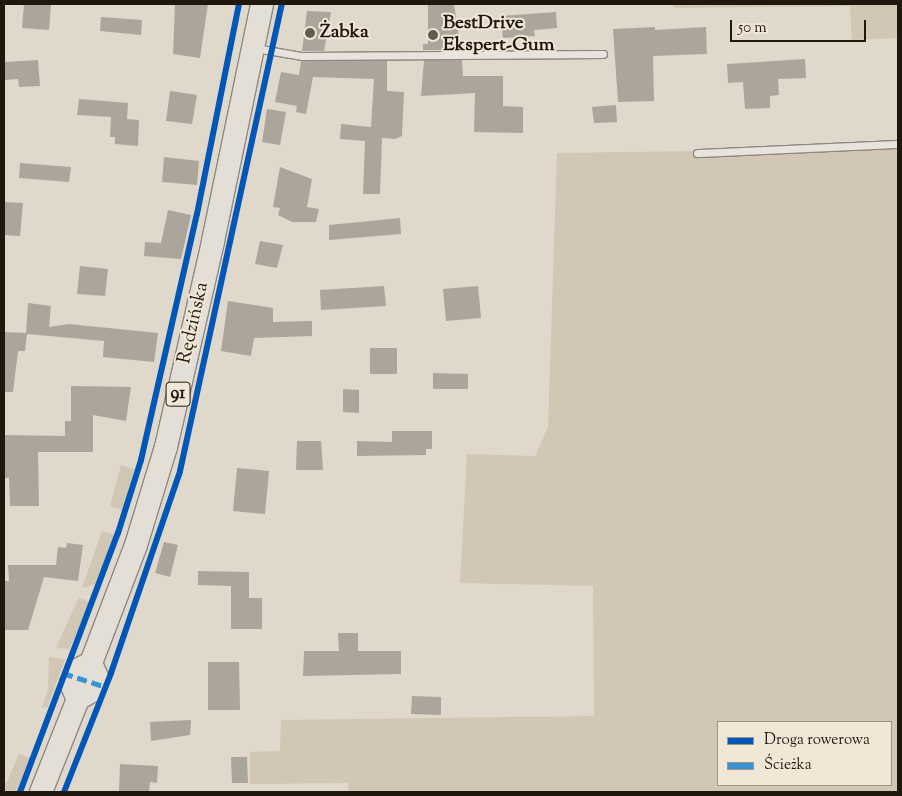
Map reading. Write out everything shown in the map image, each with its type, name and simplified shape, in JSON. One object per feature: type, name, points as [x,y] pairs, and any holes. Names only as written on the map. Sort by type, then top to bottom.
[{"type":"main road","name":"Rędzińska","points":[[41,792],[78,699],[71,684],[77,670],[91,663],[136,545],[166,447],[213,241],[262,4]]},
{"type":"lane","points":[[252,47],[302,56],[603,54]]},
{"type":"lane","points":[[697,152],[898,144]]},
{"type":"shaded area","points":[[674,4],[898,4],[898,38],[852,40],[850,6],[674,8]]},
{"type":"shaded area","points":[[898,148],[898,792],[349,792],[348,783],[250,784],[250,752],[280,751],[281,720],[594,716],[593,586],[460,583],[467,454],[535,456],[548,427],[557,153]]},
{"type":"shaded area","points":[[121,465],[134,469],[123,511],[110,506]]},
{"type":"shaded area","points":[[102,531],[115,535],[96,584],[82,588]]},
{"type":"shaded area","points":[[79,597],[89,602],[78,630],[69,649],[56,648]]},
{"type":"shaded area","points":[[49,657],[65,659],[47,708],[42,707],[48,690]]},
{"type":"shaded area","points":[[19,754],[30,758],[17,792],[4,792],[4,782],[7,782]]},
{"type":"building","points":[[24,4],[51,4],[49,30],[22,28]]},
{"type":"building","points":[[175,4],[208,4],[200,58],[173,54]]},
{"type":"building","points":[[428,4],[454,4],[461,50],[423,50],[423,44],[428,44]]},
{"type":"building","points":[[307,11],[331,12],[324,51],[302,51]]},
{"type":"building","points":[[556,12],[557,28],[534,30],[535,36],[503,38],[501,16]]},
{"type":"building","points":[[101,17],[142,20],[141,35],[100,31]]},
{"type":"building","points":[[655,27],[655,30],[706,27],[707,54],[653,56],[654,101],[618,102],[613,29]]},
{"type":"building","points":[[805,59],[806,78],[778,79],[779,95],[770,96],[770,108],[745,109],[743,82],[728,83],[727,64]]},
{"type":"building","points":[[38,60],[40,86],[19,87],[18,79],[4,80],[4,62]]},
{"type":"building","points":[[424,60],[462,60],[463,76],[503,76],[503,106],[523,107],[523,133],[474,132],[475,93],[421,96]]},
{"type":"building","points":[[301,61],[387,61],[387,91],[404,92],[402,136],[395,139],[382,138],[380,194],[363,194],[365,141],[340,139],[341,124],[371,127],[374,79],[313,77],[306,114],[296,112],[297,106],[275,102],[281,72],[299,75]]},
{"type":"building","points":[[170,91],[197,95],[192,124],[166,121]]},
{"type":"building","points":[[79,99],[128,103],[127,119],[139,120],[138,146],[115,144],[115,137],[110,137],[111,117],[77,115]]},
{"type":"building","points":[[616,105],[617,122],[594,123],[592,107]]},
{"type":"building","points":[[267,109],[286,112],[280,145],[262,142]]},
{"type":"building","points":[[164,157],[199,161],[197,185],[162,182]]},
{"type":"building","points":[[20,163],[71,167],[69,182],[19,178]]},
{"type":"building","points":[[280,167],[312,179],[307,207],[319,209],[316,222],[292,222],[278,215],[280,208],[273,207]]},
{"type":"building","points":[[4,202],[23,203],[20,236],[4,235]]},
{"type":"building","points":[[168,210],[191,215],[181,259],[144,256],[145,242],[161,243]]},
{"type":"building","points":[[400,218],[401,234],[329,240],[329,225]]},
{"type":"building","points":[[260,241],[283,245],[277,268],[255,264]]},
{"type":"building","points":[[80,266],[108,269],[105,296],[77,294]]},
{"type":"building","points":[[384,286],[386,306],[321,310],[320,290]]},
{"type":"building","points":[[478,286],[481,318],[446,321],[443,289]]},
{"type":"building","points":[[228,301],[273,308],[273,322],[312,321],[312,336],[254,338],[251,356],[221,351]]},
{"type":"building","points":[[28,303],[51,306],[49,327],[69,324],[158,333],[154,362],[103,357],[104,341],[27,334],[25,351],[18,351],[13,392],[4,392],[4,332],[26,333]]},
{"type":"building","points":[[370,348],[397,348],[397,374],[370,374]]},
{"type":"building","points":[[433,373],[468,374],[468,389],[433,389]]},
{"type":"building","points":[[71,386],[131,387],[126,421],[93,415],[93,452],[38,452],[39,506],[10,506],[9,478],[4,478],[4,435],[65,436],[65,421],[71,421]]},
{"type":"building","points":[[343,389],[359,390],[359,413],[343,412]]},
{"type":"building","points":[[392,431],[432,431],[432,449],[426,449],[426,455],[357,456],[357,441],[392,442]]},
{"type":"building","points":[[297,441],[321,441],[323,470],[296,470]]},
{"type":"building","points":[[237,468],[269,471],[265,514],[233,511]]},
{"type":"building","points":[[164,542],[178,545],[170,577],[155,573]]},
{"type":"building","points":[[67,543],[83,545],[78,581],[44,577],[28,630],[4,630],[4,581],[9,581],[8,565],[56,565],[58,547],[66,548]]},
{"type":"building","points":[[198,571],[249,572],[249,598],[262,598],[262,629],[231,629],[231,586],[198,585]]},
{"type":"building","points":[[338,633],[358,633],[358,651],[401,651],[401,674],[303,676],[304,651],[339,651]]},
{"type":"building","points":[[208,662],[239,662],[240,710],[208,710]]},
{"type":"building","points":[[412,696],[441,697],[441,715],[411,714]]},
{"type":"building","points":[[191,720],[190,735],[151,741],[150,722]]},
{"type":"building","points":[[231,757],[247,757],[248,783],[232,783]]},
{"type":"building","points":[[120,764],[158,766],[157,783],[150,782],[149,792],[119,792]]},
{"type":"marked path","points":[[63,673],[106,687]]},
{"type":"cycle path","points":[[20,792],[118,533],[141,460],[197,214],[239,4]]},
{"type":"cycle path","points":[[64,792],[111,673],[180,471],[282,4]]},
{"type":"place","name":"Żabka","points":[[310,33]]},
{"type":"place","name":"BestDrive Ekspert-Gum","points":[[433,35]]}]
